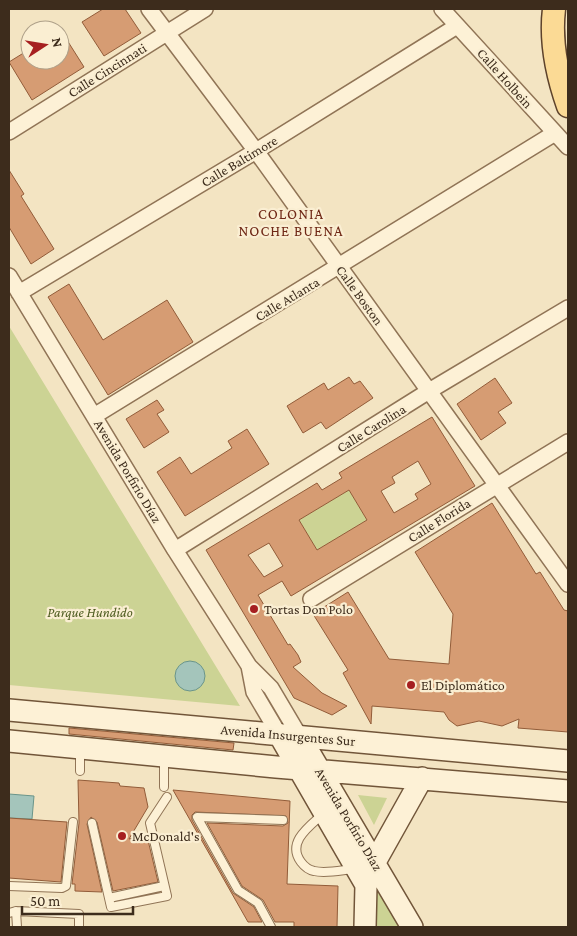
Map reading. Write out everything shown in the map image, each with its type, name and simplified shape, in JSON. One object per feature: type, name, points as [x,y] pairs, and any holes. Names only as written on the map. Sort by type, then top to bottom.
[{"type":"main road","points":[[554,9],[554,50],[560,83],[568,106]]},
{"type":"main road","name":"Avenida Insurgentes Sur","points":[[9,710],[568,761]]},
{"type":"main road","name":"Avenida Porfirio Díaz","points":[[290,736],[300,769],[325,812],[366,872],[412,927]]},
{"type":"main road","name":"Avenida Porfirio Díaz","points":[[290,736],[320,771],[366,872]]},
{"type":"main road","points":[[9,741],[320,771],[568,791]]},
{"type":"main road","points":[[365,927],[366,872],[422,778]]},
{"type":"street","name":"Calle Boston","points":[[149,9],[256,151],[568,584]]},
{"type":"street","name":"Calle Cincinnati","points":[[9,132],[204,9]]},
{"type":"street","name":"Calle Holbein","points":[[442,9],[568,147]]},
{"type":"street","name":"Calle Baltimore","points":[[19,293],[256,151],[457,26]]},
{"type":"street","name":"Calle Atlanta","points":[[94,416],[340,267],[555,133]]},
{"type":"street","name":"Avenida Porfirio Díaz","points":[[9,276],[175,550],[249,666],[271,688],[290,736]]},
{"type":"street","name":"Calle Carolina","points":[[175,550],[429,391],[568,308]]},
{"type":"street","name":"Calle Florida","points":[[312,599],[568,442]]},
{"type":"street","name":"Avenida Porfirio Díaz","points":[[249,666],[254,692],[290,736]]},
{"type":"lane","points":[[80,749],[80,771]]},
{"type":"lane","points":[[164,757],[164,787]]},
{"type":"lane","points":[[92,823],[112,907],[167,896],[150,823],[167,798]]},
{"type":"lane","points":[[325,812],[299,838],[297,845],[299,858],[308,869],[315,872],[366,872]]},
{"type":"lane","points":[[271,927],[258,903],[238,890],[197,817],[283,820]]},
{"type":"lane","points":[[9,886],[62,888],[66,886],[73,822]]},
{"type":"lane","points":[[17,927],[13,912],[79,914],[79,927]]},
{"type":"green space","name":"Parque Hundido","points":[[9,326],[240,706],[9,685]]},
{"type":"green space","points":[[349,490],[367,520],[317,550],[299,520]]},
{"type":"green space","points":[[358,795],[387,798],[374,825]]},
{"type":"green space","points":[[375,883],[400,927],[373,927]]},
{"type":"water","points":[[190,661],[200,666],[205,676],[200,686],[190,691],[180,686],[175,676],[180,666]]},
{"type":"water","points":[[9,794],[34,796],[32,819],[9,818]]},
{"type":"building","points":[[103,9],[125,9],[141,33],[104,56],[82,22]]},
{"type":"building","points":[[70,45],[84,67],[32,100],[9,62],[20,55],[20,70],[70,70]]},
{"type":"building","points":[[9,170],[24,194],[21,196],[54,249],[31,264],[9,227]]},
{"type":"building","points":[[69,284],[103,340],[167,300],[193,342],[108,395],[48,297]]},
{"type":"building","points":[[349,377],[354,384],[360,381],[373,398],[326,429],[321,422],[303,433],[287,406],[324,383],[328,390]]},
{"type":"building","points":[[495,378],[512,403],[498,412],[506,423],[481,440],[457,404]]},
{"type":"building","points":[[157,400],[164,410],[157,414],[169,432],[144,448],[126,419]]},
{"type":"building","points":[[432,417],[475,486],[291,596],[282,581],[258,595],[288,645],[290,644],[298,655],[301,662],[293,667],[322,693],[347,706],[332,715],[294,698],[206,550],[317,483],[322,490],[342,478],[339,473]],"holes":[[[418,461],[431,484],[415,494],[418,499],[394,513],[381,491],[395,483],[392,477]],[[349,490],[367,520],[317,550],[299,520]],[[269,543],[283,566],[264,577],[248,555]]]},
{"type":"building","points":[[247,429],[269,464],[185,516],[157,472],[180,457],[191,474],[232,448],[228,441]]},
{"type":"building","points":[[492,503],[536,574],[540,572],[564,610],[568,611],[568,732],[518,728],[519,719],[502,726],[479,721],[457,726],[449,720],[444,712],[372,706],[371,724],[343,673],[348,670],[313,614],[348,592],[389,659],[449,664],[453,614],[415,552]]},
{"type":"building","points":[[69,728],[234,743],[233,750],[69,734]]},
{"type":"building","name":"McDonald's","points":[[78,780],[119,783],[120,786],[144,788],[148,807],[129,839],[147,836],[158,882],[113,891],[97,822],[91,817],[87,824],[102,892],[75,891],[75,884],[72,884],[79,823]]},
{"type":"building","points":[[173,790],[290,801],[287,884],[338,886],[337,927],[294,927],[294,922],[275,922],[263,900],[242,886],[207,823],[283,826],[288,823],[286,816],[195,812],[192,815],[192,820],[233,893],[254,907],[262,922],[248,922]]},
{"type":"building","points":[[9,818],[67,822],[61,882],[9,878]]},
{"type":"place","name":"Tortas Don Polo","points":[[254,609]]},
{"type":"place","name":"El Diplomático","points":[[411,685]]},
{"type":"place","name":"McDonald's","points":[[122,836]]},
{"type":"district","name":"COLONIA NOCHE BUENA","points":[[291,222]]}]
